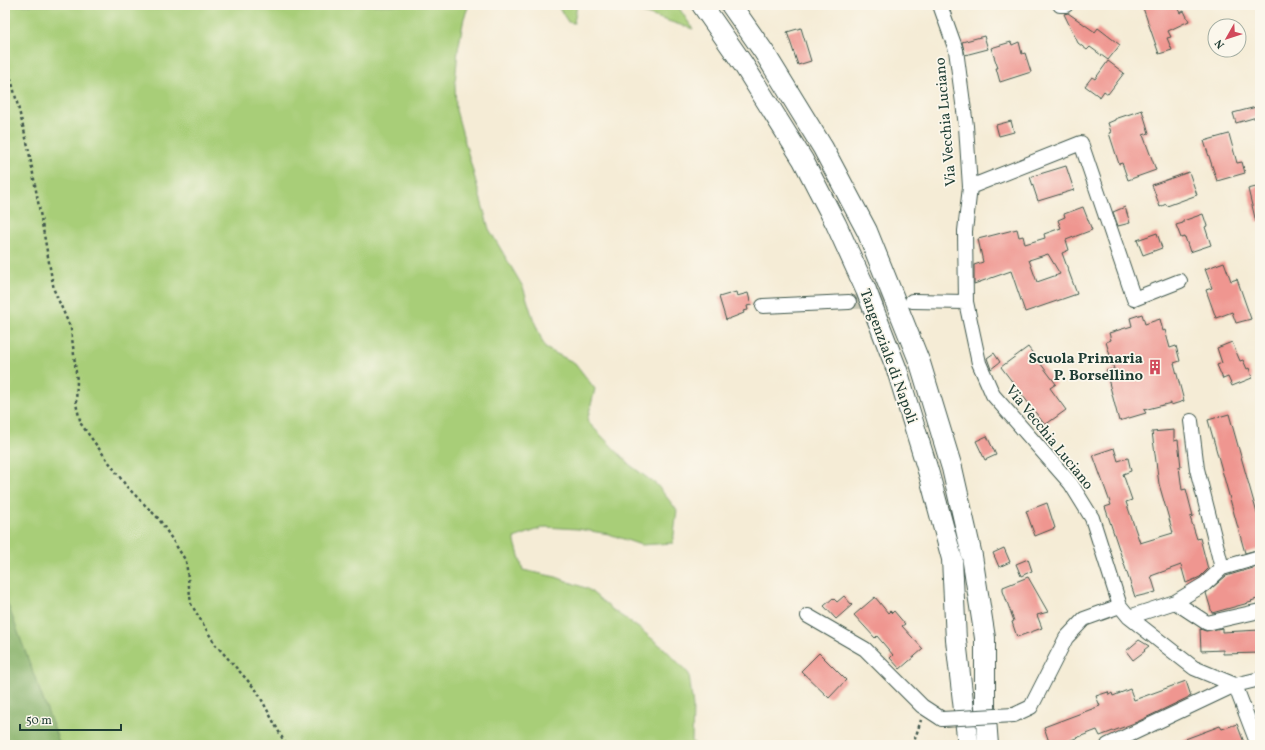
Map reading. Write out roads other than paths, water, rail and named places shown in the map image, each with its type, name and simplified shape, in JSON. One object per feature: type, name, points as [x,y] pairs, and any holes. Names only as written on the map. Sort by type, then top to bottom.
[{"type":"highway","name":"Tangenziale di Napoli","points":[[702,5],[743,64],[803,160],[836,224],[866,290],[897,370],[929,474],[952,559],[956,640],[968,745]]},
{"type":"highway","name":"Tangenziale di Napoli","points":[[731,5],[764,52],[823,148],[864,224],[920,363],[952,468],[972,556],[985,638],[985,706],[988,745]]},
{"type":"street","name":"Via Vecchia Luciano","points":[[940,5],[956,50],[966,126],[970,187],[965,231],[966,302],[979,363],[993,395],[1071,484],[1092,518],[1120,606],[1129,618],[1194,668],[1235,685]]},
{"type":"street","points":[[1060,5],[1066,5]]},
{"type":"street","points":[[970,187],[1082,143],[1134,299],[1180,281]]},
{"type":"street","points":[[912,301],[966,302]]},
{"type":"street","points":[[763,306],[849,302]]},
{"type":"street","points":[[1191,421],[1197,469],[1222,568]]},
{"type":"street","points":[[1129,618],[1175,602],[1205,584],[1222,568],[1260,557]]},
{"type":"street","points":[[1175,602],[1207,623],[1260,611]]},
{"type":"street","points":[[808,616],[865,649],[925,708],[942,719],[1014,715],[1031,707],[1066,638],[1084,619],[1120,606]]},
{"type":"street","points":[[1108,745],[1235,685],[1260,679]]},
{"type":"street","points":[[1235,685],[1258,745]]},
{"type":"tunnel","points":[[849,302],[904,301]]},
{"type":"place","name":"Scuola Primaria P. Borsellino","points":[[1155,367]]}]
